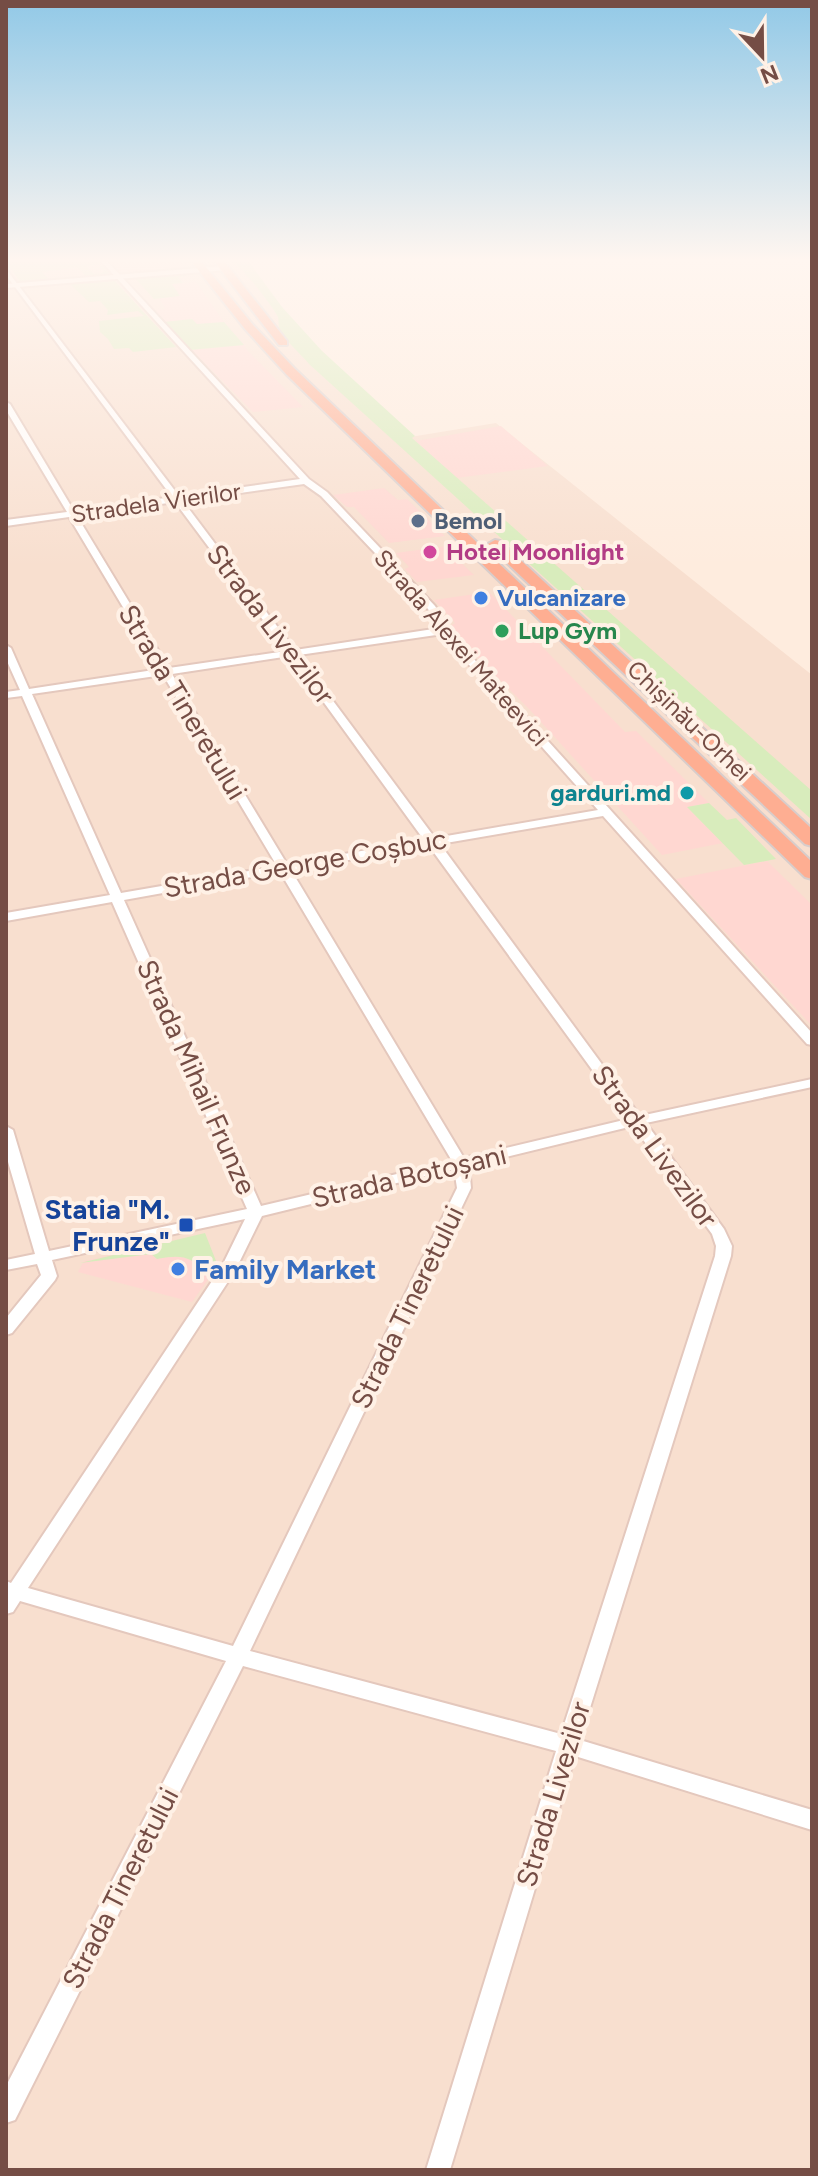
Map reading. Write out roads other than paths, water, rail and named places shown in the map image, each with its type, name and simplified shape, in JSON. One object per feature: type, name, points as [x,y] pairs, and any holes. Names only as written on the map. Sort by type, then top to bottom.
[{"type":"highway","name":"Chișinău-Orhei","points":[[282,363],[812,873]]},
{"type":"highway","name":"Chișinău-Orhei","points":[[302,363],[812,840]]},
{"type":"street","name":"Strada Livezilor","points":[[70,363],[293,653],[719,1233],[724,1246],[438,2170]]},
{"type":"street","name":"Strada Alexei Mateevici","points":[[196,363],[306,481],[335,506],[432,608],[448,630],[450,638],[812,1041]]},
{"type":"street","name":"Strada Tineretului","points":[[6,404],[461,1164],[464,1188],[238,1656],[6,2111]]},
{"type":"street","name":"Stradela Vierilor","points":[[6,523],[306,481]]},
{"type":"street","points":[[6,695],[448,630]]},
{"type":"street","name":"Strada Mihail Frunze","points":[[6,648],[256,1212],[229,1267],[9,1595]]},
{"type":"street","name":"Strada George Coșbuc","points":[[6,917],[604,812]]},
{"type":"street","name":"Strada Botoșani","points":[[6,1265],[256,1212],[637,1121],[812,1083]]},
{"type":"street","points":[[6,1130],[49,1276],[6,1329]]},
{"type":"street","points":[[9,1595],[568,1745],[812,1820]]},
{"type":"place","name":"Bemol","points":[[418,521]]},
{"type":"place","name":"Hotel Moonlight","points":[[430,552]]},
{"type":"place","name":"Vulcanizare","points":[[481,598]]},
{"type":"place","name":"Lup Gym","points":[[502,631]]},
{"type":"place","name":"garduri.md","points":[[687,793]]},
{"type":"place","name":"Statia \"M. Frunze\"","points":[[186,1225]]},
{"type":"place","name":"Family Market","points":[[178,1269]]}]
